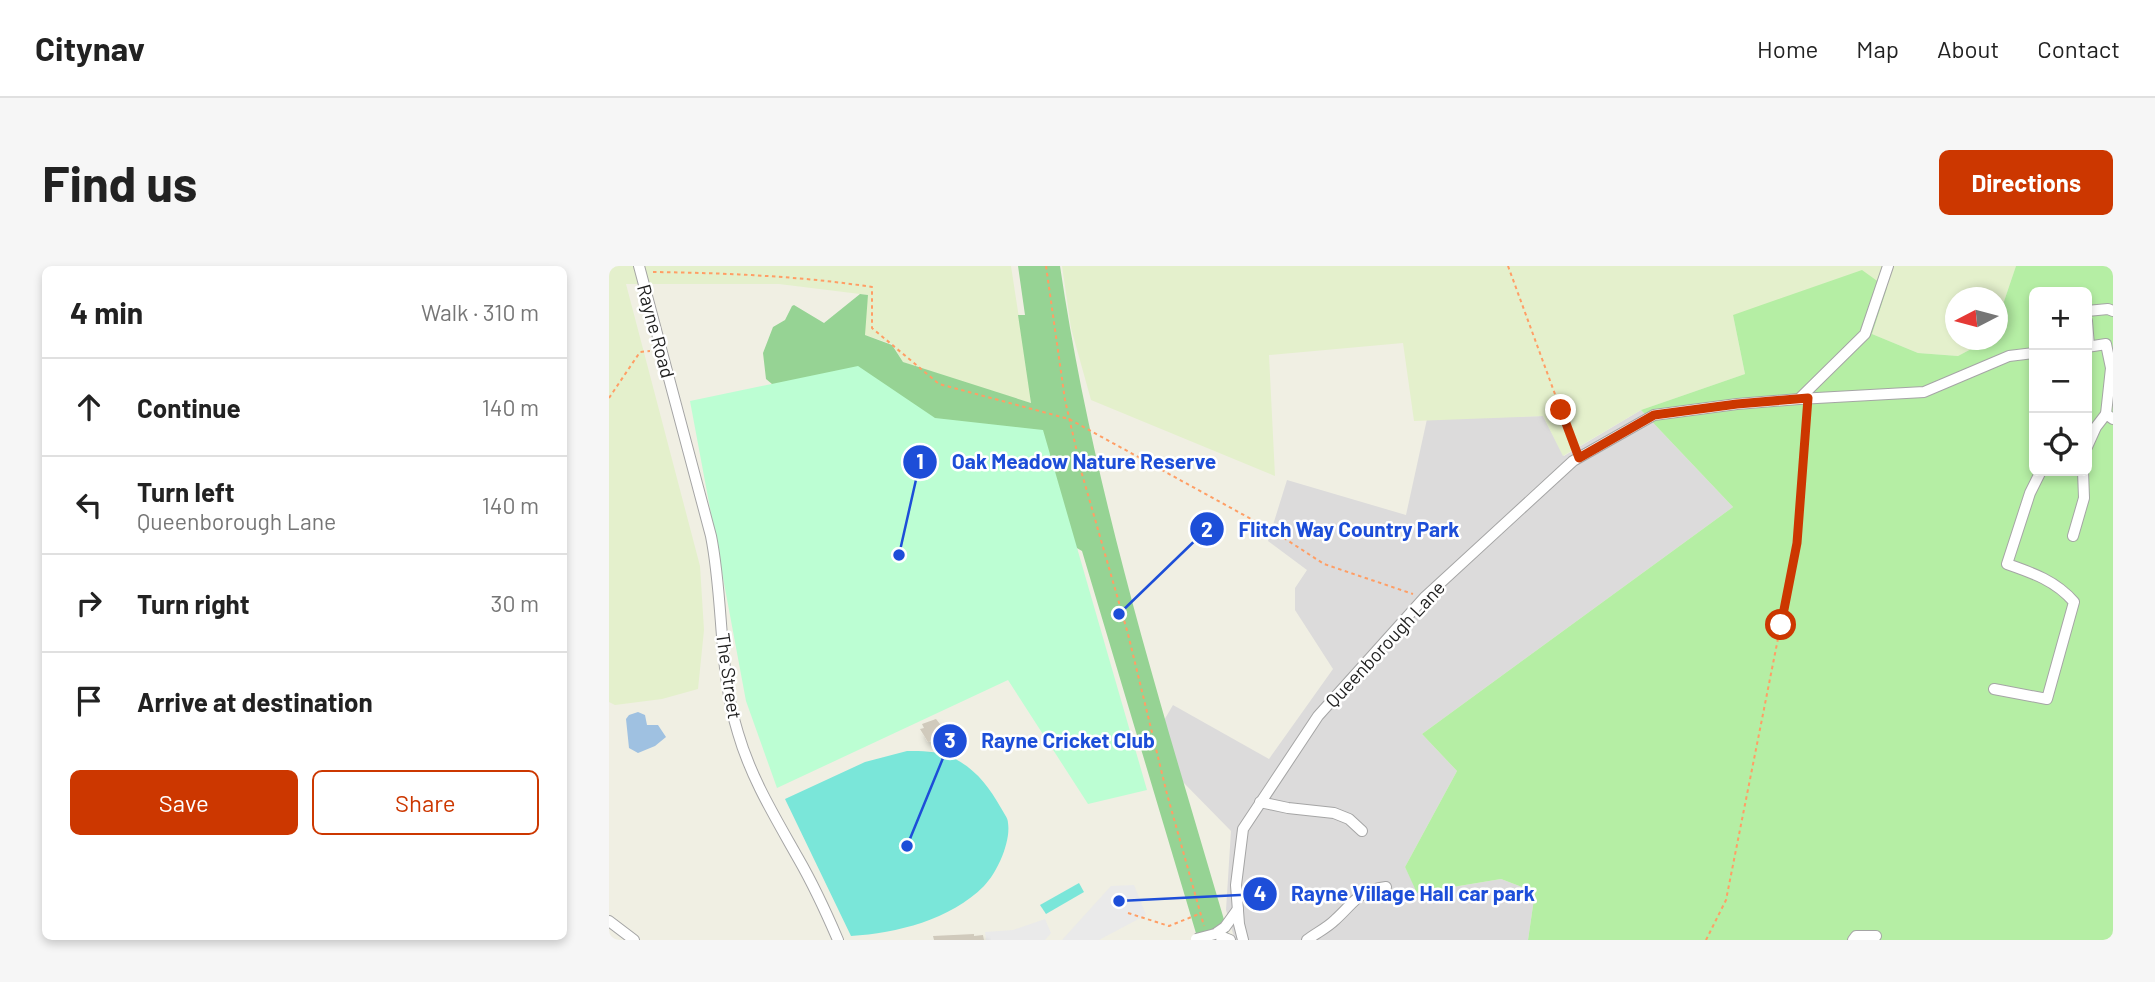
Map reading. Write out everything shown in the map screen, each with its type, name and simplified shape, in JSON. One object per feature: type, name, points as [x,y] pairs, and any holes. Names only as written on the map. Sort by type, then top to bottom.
[{"type":"street","points":[[1804,399],[1865,334],[1888,266]]},
{"type":"street","name":"Rayne Road","points":[[640,269],[673,395]]},
{"type":"street","points":[[2092,311],[2113,311]]},
{"type":"street","points":[[2092,346],[2106,344],[2111,368],[2110,416],[2096,428],[2092,436]]},
{"type":"street","name":"Queenborough Lane","points":[[1243,940],[1236,885],[1243,829],[1318,716],[1424,598],[1579,458],[1654,415],[1737,404],[1924,392],[2009,356],[2029,354]]},
{"type":"street","name":"The Street","points":[[673,395],[717,566],[727,687],[737,733],[754,778],[799,860],[838,940]]},
{"type":"street","points":[[1994,689],[2047,699],[2074,602],[2064,590],[2046,579],[2007,564],[2030,493],[2038,476]]},
{"type":"street","points":[[2073,536],[2084,498],[2083,476]]},
{"type":"street","points":[[1260,802],[1334,813],[1349,819],[1362,831]]},
{"type":"street","points":[[1307,940],[1337,919],[1357,896],[1386,887]]},
{"type":"street","points":[[1195,939],[1225,927],[1238,909]]},
{"type":"street","points":[[609,921],[634,940]]},
{"type":"street","points":[[1210,932],[1230,940]]},
{"type":"street","points":[[1853,940],[1856,936],[1876,936]]},
{"type":"path","points":[[1046,266],[1069,419],[1200,913],[1210,932]]},
{"type":"path","points":[[1508,266],[1579,458]]},
{"type":"path","points":[[640,269],[839,282],[872,287],[872,328],[939,384],[1069,419],[1273,531],[1324,564],[1424,598]]},
{"type":"path","points":[[609,398],[640,352],[660,349]]},
{"type":"path","points":[[1706,940],[1726,900],[1797,543],[1804,399]]},
{"type":"path","points":[[1128,913],[1169,926],[1200,913]]},
{"type":"shaded area","points":[[1641,410],[1733,507],[1422,734],[1457,771],[1405,867],[1418,893],[1501,879],[1535,892],[1528,940],[1235,940],[1226,910],[1231,831],[1180,779],[1163,722],[1173,705],[1269,759],[1333,669],[1295,610],[1295,588],[1307,570],[1268,541],[1287,480],[1406,515],[1427,419],[1543,416],[1564,456]]},
{"type":"shaded area","points":[[638,712],[645,715],[647,725],[658,725],[666,737],[655,746],[638,753],[629,748],[626,719]]},
{"type":"shaded area","points":[[907,751],[934,752],[949,756],[979,778],[1007,819],[1005,848],[984,886],[955,908],[904,928],[851,936],[785,799],[865,762]]},
{"type":"shaded area","points":[[1079,883],[1084,892],[1046,914],[1040,905]]},
{"type":"shaded area","points":[[1134,885],[1146,915],[1099,940],[1062,940],[1111,886]]},
{"type":"shaded area","points":[[1045,919],[1051,933],[1045,940],[986,940],[985,932],[1013,930]]},
{"type":"green space","points":[[609,266],[1011,266],[1032,403],[977,388],[903,362],[892,344],[862,334],[868,295],[779,284],[626,284],[700,566],[704,630],[698,689],[662,699],[615,705],[609,702]]},
{"type":"green space","points":[[1018,266],[1060,266],[1092,437],[1133,606],[1230,940],[1198,940],[1082,551],[800,389],[772,384],[766,379],[763,353],[773,327],[785,320],[792,306],[824,323],[860,294],[868,295],[865,335],[892,345],[903,362],[1031,403],[1018,315],[1025,315]]},
{"type":"green space","points":[[1062,266],[2016,266],[2008,290],[2008,287],[1945,287],[1945,350],[1969,350],[1958,356],[1918,353],[1872,334],[1733,315],[1745,374],[1641,410],[1563,456],[1543,416],[1414,421],[1403,343],[1269,355],[1275,476],[1091,400],[1071,328]]},
{"type":"green space","points":[[2016,266],[2113,266],[2113,940],[1528,940],[1535,892],[1501,879],[1417,893],[1405,867],[1457,771],[1422,734],[1733,507],[1641,410],[1745,374],[1733,315],[1862,270],[1887,288],[1872,334],[1918,353],[1958,356],[1969,350],[2008,350],[2008,290]]},
{"type":"green space","points":[[858,366],[935,418],[1043,430],[1147,790],[1088,804],[1008,680],[777,788],[746,701],[690,401]]},
{"type":"building","points":[[936,719],[944,729],[940,731],[942,737],[928,742],[920,729],[924,728],[922,724]]},
{"type":"building","points":[[983,935],[984,940],[934,940],[933,936]]},
{"type":"place","name":"Oak Meadow Nature Reserve","points":[[899,555]]},
{"type":"place","name":"Flitch Way Country Park","points":[[1119,614]]},
{"type":"place","name":"Rayne Cricket Club","points":[[907,846]]},
{"type":"place","name":"Rayne Village Hall car park","points":[[1119,901]]},
{"type":"route","points":[[1561,410],[1579,458],[1654,415],[1808,398],[1797,543],[1781,625]]}]
